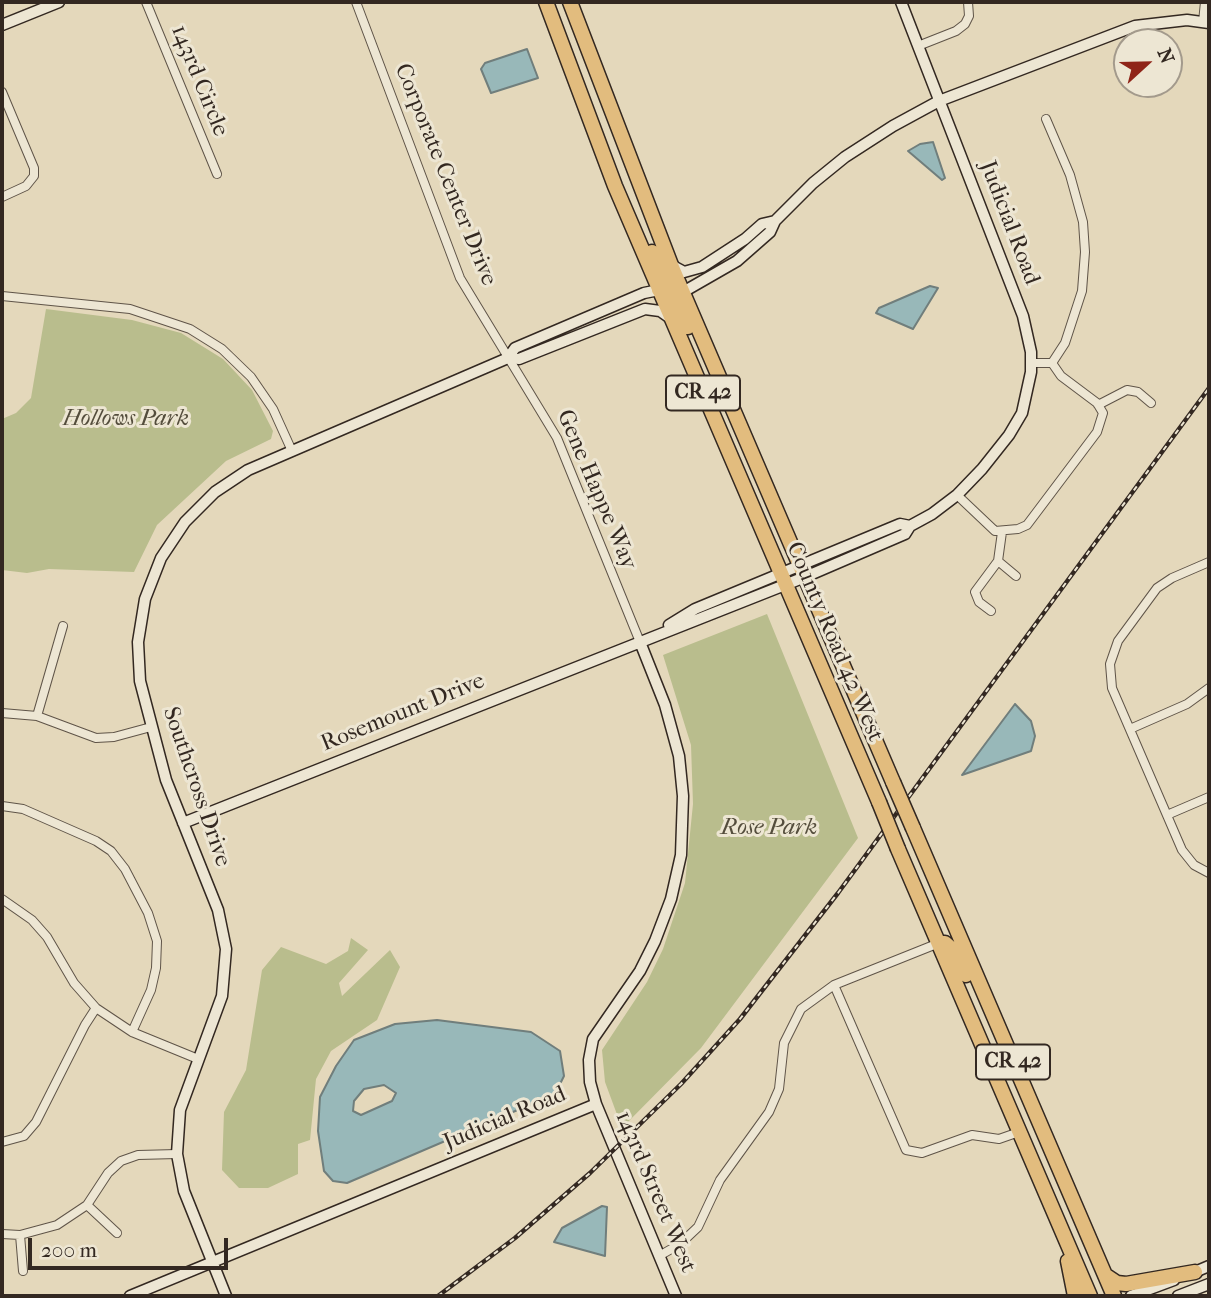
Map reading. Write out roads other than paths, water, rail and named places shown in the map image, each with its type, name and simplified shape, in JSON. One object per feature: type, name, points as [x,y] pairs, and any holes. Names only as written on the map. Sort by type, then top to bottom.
[{"type":"highway","name":"County Road 42 West","points":[[546,2],[615,186],[670,318],[1090,1296]]},
{"type":"highway","name":"County Road 42 West","points":[[570,2],[671,265],[1114,1296]]},
{"type":"highway","points":[[615,186],[666,279],[683,292]]},
{"type":"highway","points":[[659,290],[676,302],[699,350],[720,378]]},
{"type":"highway","points":[[898,849],[942,925],[952,934],[958,934]]},
{"type":"highway","points":[[939,943],[945,943],[954,951],[1014,1066]]},
{"type":"highway","points":[[1060,1228],[1075,1296]]},
{"type":"highway","points":[[1104,1273],[1113,1281],[1126,1284],[1195,1272]]},
{"type":"street","points":[[2,25],[59,2]]},
{"type":"street","name":"143rd Circle","points":[[146,2],[217,174]]},
{"type":"street","name":"Corporate Center Drive","points":[[356,2],[460,278],[508,358]]},
{"type":"street","name":"Judicial Road","points":[[783,580],[905,534],[910,526],[932,514],[957,495],[982,469],[1016,424],[1026,400],[1032,363],[1023,316],[901,2]]},
{"type":"street","points":[[918,46],[956,31],[965,24],[969,16],[968,2]]},
{"type":"street","points":[[683,292],[737,261],[770,232],[775,221],[845,157],[939,101],[1135,26],[1188,20],[1206,22],[1205,2]]},
{"type":"street","points":[[2,92],[34,168],[34,176],[26,186],[2,197]]},
{"type":"street","points":[[1046,119],[1070,175],[1083,222],[1085,252],[1082,291],[1077,311],[1065,342],[1052,363]]},
{"type":"street","points":[[671,265],[684,272],[702,267],[730,251],[762,224],[775,221]]},
{"type":"street","name":"Southcross Drive","points":[[508,358],[515,348],[645,293],[659,290]]},
{"type":"street","points":[[2,296],[130,309],[160,316],[190,328],[222,349],[251,377],[273,409],[292,451]]},
{"type":"street","name":"Southcross Drive","points":[[226,1296],[184,1191],[177,1154],[180,1110],[222,996],[226,949],[218,910],[183,823],[150,727],[140,681],[138,642],[145,599],[161,558],[184,522],[215,492],[248,470],[508,358],[520,359],[645,309],[660,311],[670,318]]},
{"type":"street","name":"Gene Happe Way","points":[[508,358],[557,438],[640,642]]},
{"type":"street","points":[[1032,363],[1052,363]]},
{"type":"street","points":[[957,495],[995,531],[1018,530],[1036,514],[1097,432],[1102,413],[1098,405],[1061,376],[1052,363]]},
{"type":"street","points":[[1098,405],[1127,390],[1138,392],[1151,402]]},
{"type":"street","points":[[991,611],[979,603],[975,592],[998,561],[1002,532]]},
{"type":"street","points":[[998,561],[1016,576]]},
{"type":"street","points":[[1209,562],[1171,578],[1157,588],[1118,641],[1110,664],[1112,688],[1182,850],[1194,864],[1209,873]]},
{"type":"street","name":"Rosemount Drive","points":[[183,823],[640,642],[783,580]]},
{"type":"street","points":[[37,716],[63,626]]},
{"type":"street","name":"Judicial Road","points":[[130,1296],[596,1104],[590,1082],[593,1039],[640,971],[655,941],[671,899],[681,855],[683,796],[679,756],[665,705],[640,642]]},
{"type":"street","points":[[1130,729],[1187,704],[1209,688]]},
{"type":"street","points":[[2,713],[37,716],[96,738],[114,737],[150,727]]},
{"type":"street","points":[[1167,815],[1209,797]]},
{"type":"street","points":[[2,806],[23,808],[96,841],[111,851],[125,869],[148,913],[156,941],[156,968],[151,990],[132,1032]]},
{"type":"street","points":[[2,899],[32,920],[47,937],[74,983],[96,1008],[132,1032],[198,1059]]},
{"type":"street","points":[[659,1256],[680,1244],[702,1222],[720,1180],[775,1100],[784,1043],[794,1019],[810,1000],[834,985],[939,943]]},
{"type":"street","points":[[834,985],[906,1150],[922,1153],[972,1135],[999,1139],[1019,1132]]},
{"type":"street","points":[[2,1142],[24,1136],[36,1122],[96,1008]]},
{"type":"street","name":"143rd Street West","points":[[596,1104],[676,1296]]},
{"type":"street","points":[[2,1234],[20,1235],[57,1226],[87,1205],[108,1173],[121,1161],[138,1155],[177,1154]]},
{"type":"street","points":[[87,1205],[117,1233]]},
{"type":"street","points":[[20,1235],[23,1271]]},
{"type":"street","points":[[1131,1296],[1209,1266]]},
{"type":"street","points":[[1178,1296],[1209,1284]]},
{"type":"water","points":[[527,49],[538,78],[491,93],[481,69],[485,63]]},
{"type":"water","points":[[933,142],[945,178],[942,180],[908,151],[920,144]]},
{"type":"water","points":[[930,286],[938,288],[913,329],[876,313],[879,308]]},
{"type":"water","points":[[1015,704],[1031,721],[1035,736],[1031,751],[962,775]]},
{"type":"water","points":[[437,1020],[531,1032],[560,1051],[564,1076],[555,1094],[347,1183],[333,1181],[324,1171],[318,1131],[320,1097],[336,1066],[354,1040],[395,1024]],"holes":[[[384,1085],[396,1093],[392,1101],[361,1115],[353,1111],[354,1101],[364,1089]]]},
{"type":"water","points":[[602,1206],[607,1207],[605,1256],[554,1242],[562,1228]]},
{"type":"railway","points":[[438,1296],[515,1238],[590,1173],[681,1084],[740,1019],[838,893],[1209,388]]},
{"type":"park label","name":"Hollows Park","points":[[126,419]]},
{"type":"park label","name":"Rose Park","points":[[769,828]]}]
